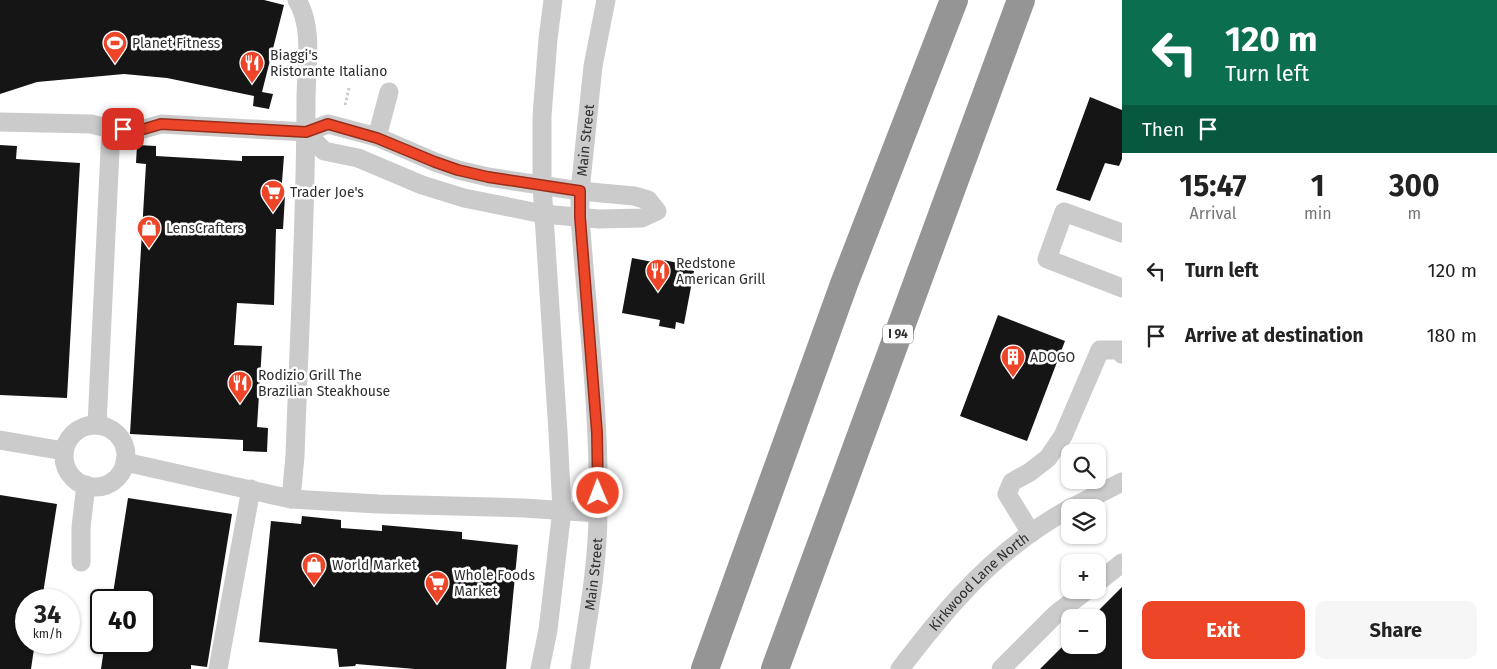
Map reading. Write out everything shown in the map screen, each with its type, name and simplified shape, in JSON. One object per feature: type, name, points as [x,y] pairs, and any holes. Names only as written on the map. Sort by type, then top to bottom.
[{"type":"highway","points":[[844,284],[938,0]]},
{"type":"highway","points":[[705,669],[844,284],[954,0]]},
{"type":"highway","name":"I 94","points":[[775,669],[1022,0]]},
{"type":"street","points":[[291,499],[295,456],[306,132],[307,35],[304,12],[297,0]]},
{"type":"street","points":[[540,669],[548,630],[562,510],[542,185],[542,116],[553,0]]},
{"type":"street","name":"Main Street","points":[[580,669],[592,594],[598,513],[597,433],[580,217],[580,191],[594,66],[606,0]]},
{"type":"street","points":[[377,138],[389,92]]},
{"type":"street","points":[[0,122],[90,124],[111,130],[144,129],[161,124],[306,132],[328,124],[377,138],[458,170],[488,177],[580,191],[634,196],[648,200],[657,211],[642,218],[599,219],[543,214],[464,198],[422,185],[358,158],[324,151],[306,132]]},
{"type":"street","points":[[97,425],[111,130]]},
{"type":"street","points":[[1122,233],[1064,212],[1047,259],[1122,288]]},
{"type":"street","points":[[1030,533],[1006,494],[1012,482],[1030,472],[1048,458],[1063,436],[1100,350],[1121,350],[1122,354]]},
{"type":"street","points":[[97,425],[107,427],[116,433],[122,442],[125,452],[125,462],[122,470],[110,483],[102,486],[86,485],[74,479],[64,461],[64,451],[72,435],[88,426],[97,425]]},
{"type":"street","points":[[0,440],[64,451]]},
{"type":"street","points":[[125,462],[291,499],[598,513]]},
{"type":"street","name":"Kirkwood Lane North","points":[[1089,499],[1122,482]]},
{"type":"street","points":[[80,562],[80,527],[86,485]]},
{"type":"street","points":[[218,669],[251,489]]},
{"type":"street","name":"Kirkwood Lane North","points":[[900,669],[939,618],[980,574],[1030,533],[1061,514]]},
{"type":"street","points":[[1106,576],[1122,563]]},
{"type":"street","points":[[1001,669],[1056,614],[1075,599]]},
{"type":"path","points":[[345,105],[349,88]]},
{"type":"building","points":[[0,0],[264,0],[284,5],[262,92],[273,94],[269,109],[253,106],[254,96],[167,78],[124,74],[37,82],[0,94]]},
{"type":"building","points":[[1090,97],[1122,110],[1122,159],[1119,166],[1105,163],[1090,201],[1056,190]]},
{"type":"building","points":[[0,145],[17,146],[16,159],[80,163],[67,398],[0,395]]},
{"type":"building","points":[[137,145],[156,146],[156,156],[242,161],[242,156],[284,156],[281,195],[285,196],[283,229],[276,229],[274,305],[237,303],[234,345],[262,346],[257,427],[268,428],[267,452],[243,451],[243,440],[130,434],[146,164],[136,163]]},
{"type":"building","name":"Redstone American Grill","points":[[632,258],[658,263],[659,259],[678,263],[677,268],[694,271],[684,324],[676,322],[675,329],[659,326],[660,320],[622,313]]},
{"type":"building","name":"ADOGO","points":[[998,315],[1065,341],[1027,441],[960,416]]},
{"type":"building","points":[[0,495],[57,504],[44,589],[15,589],[15,654],[33,654],[31,669],[0,669]]},
{"type":"building","points":[[128,498],[232,514],[207,667],[191,665],[191,669],[101,669],[103,654],[155,654],[155,589],[114,589]]},
{"type":"building","name":"Whole Foods Market","points":[[302,516],[341,520],[341,528],[382,531],[382,525],[462,532],[462,539],[518,545],[506,669],[415,669],[356,664],[355,666],[339,667],[337,649],[259,642],[271,521],[301,524]]},
{"type":"building","points":[[1122,587],[1122,669],[1040,669],[1061,648],[1061,654],[1106,654],[1106,609],[1100,609]]},
{"type":"place","name":"Planet Fitness","points":[[115,64]]},
{"type":"place","name":"Biaggi's Ristorante Italiano","points":[[252,84]]},
{"type":"place","name":"Trader Joe's","points":[[273,213]]},
{"type":"place","name":"LensCrafters","points":[[149,249]]},
{"type":"place","name":"Redstone American Grill","points":[[658,292]]},
{"type":"place","name":"ADOGO","points":[[1013,378]]},
{"type":"place","name":"Rodizio Grill The Brazilian Steakhouse","points":[[240,404]]},
{"type":"place","name":"World Market","points":[[314,586]]},
{"type":"place","name":"Whole Foods Market","points":[[437,604]]},
{"type":"route","points":[[123,129],[144,129],[161,124],[306,132],[328,124],[377,138],[458,170],[488,177],[580,191],[580,217],[597,433],[598,493]]}]
